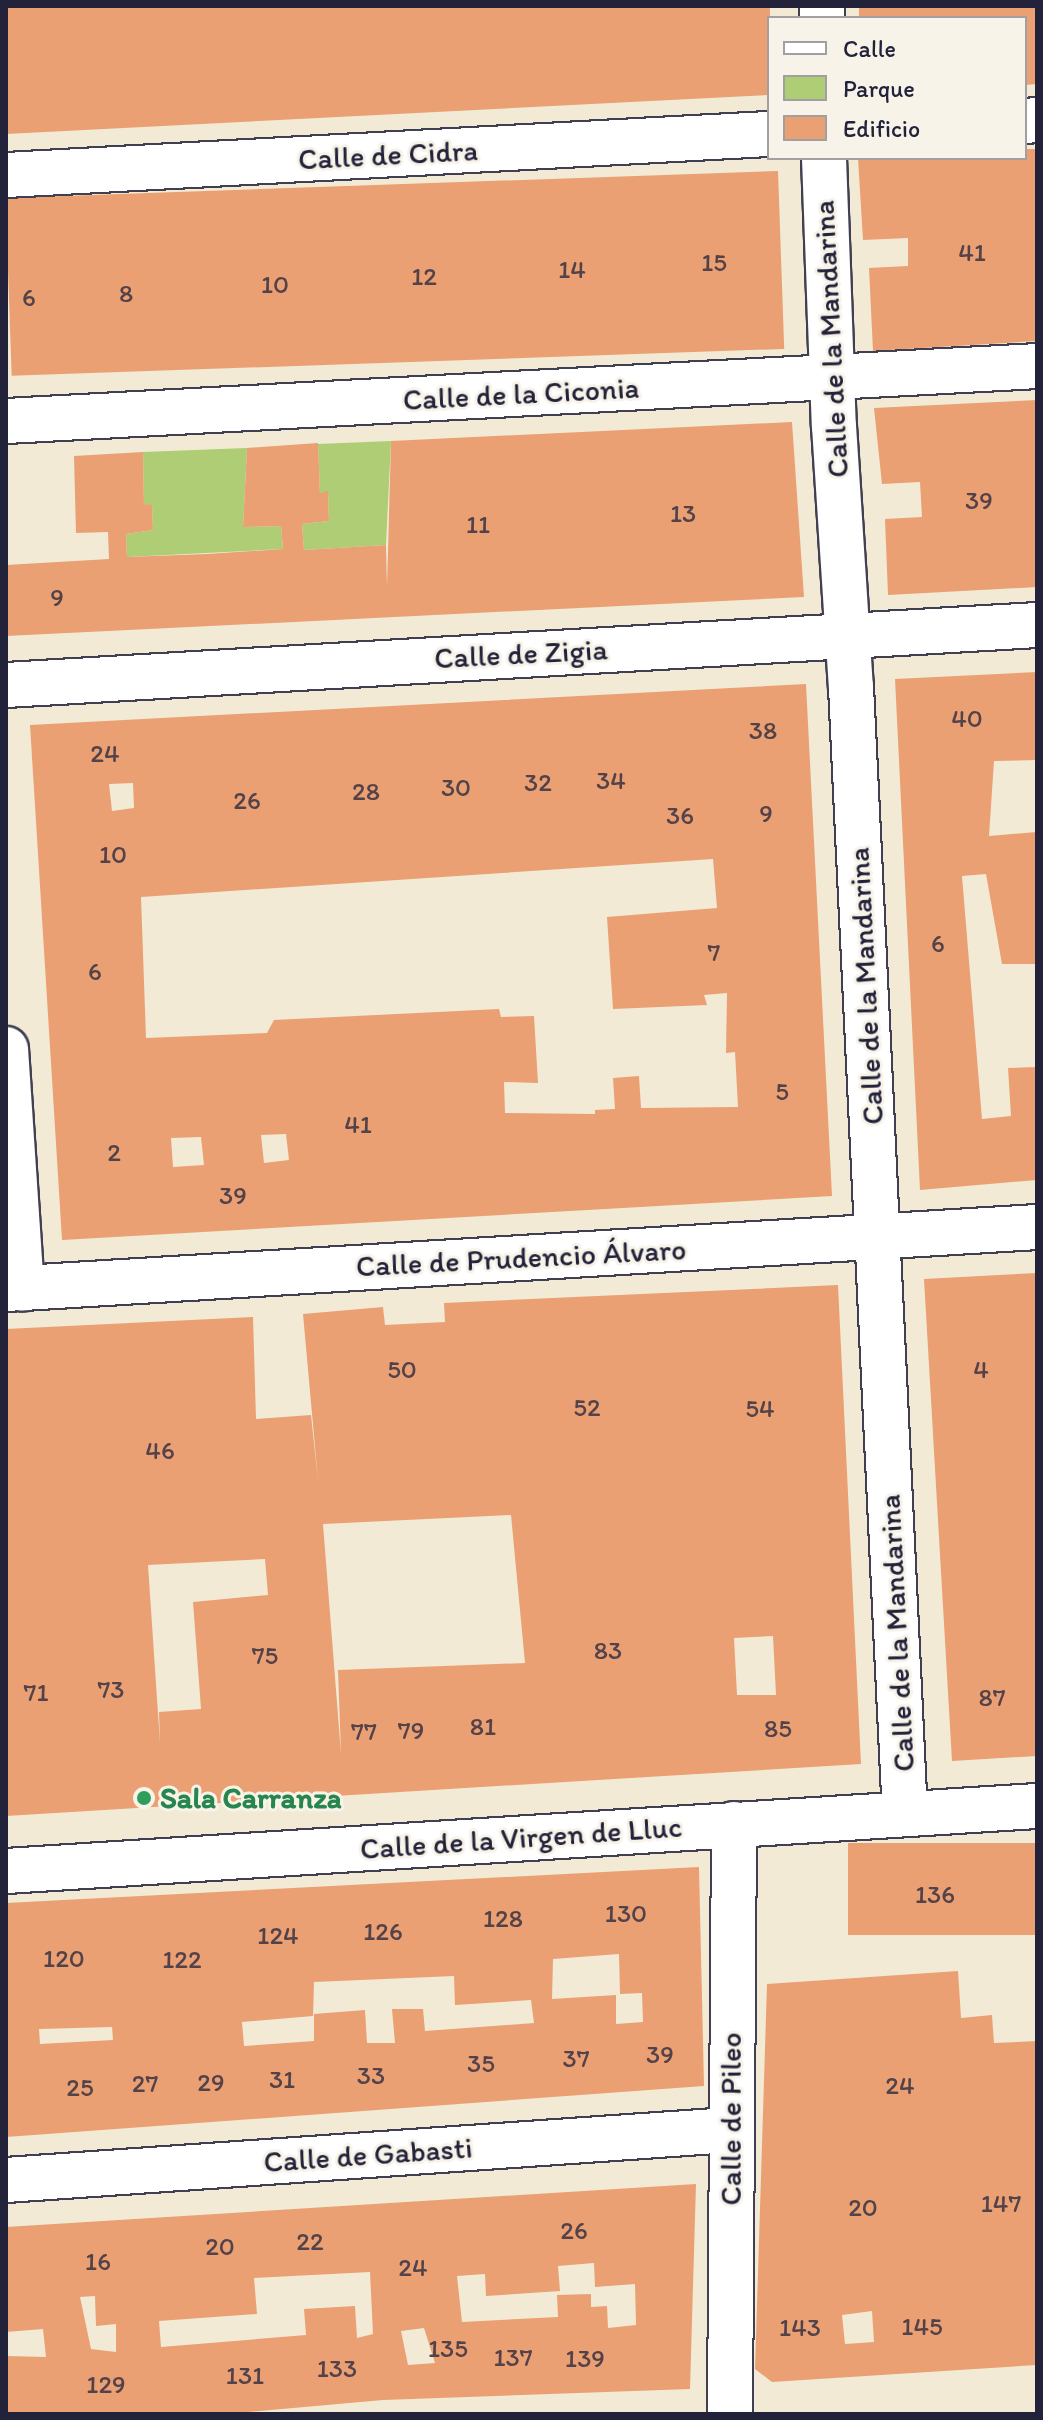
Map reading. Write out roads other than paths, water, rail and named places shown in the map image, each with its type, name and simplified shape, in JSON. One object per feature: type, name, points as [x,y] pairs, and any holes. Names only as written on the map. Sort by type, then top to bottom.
[{"type":"street","name":"Calle de Cidra","points":[[6,175],[767,134]]},
{"type":"street","name":"Calle de la Mandarina","points":[[824,160],[831,377],[878,1236],[905,1814]]},
{"type":"street","name":"Calle de la Ciconia","points":[[6,421],[1037,366]]},
{"type":"street","name":"Calle de Zigia","points":[[6,685],[1037,625]]},
{"type":"street","points":[[6,1049],[14,1288]]},
{"type":"street","name":"Calle de Prudencio Álvaro","points":[[14,1288],[1037,1227]]},
{"type":"street","name":"Calle de la Virgen de Lluc","points":[[6,1871],[1037,1806]]},
{"type":"street","name":"Calle de Pileo","points":[[730,2414],[734,1824]]},
{"type":"street","name":"Calle de Gabasti","points":[[6,2180],[730,2130]]},
{"type":"place","name":"Sala Carranza","points":[[144,1798]]}]
